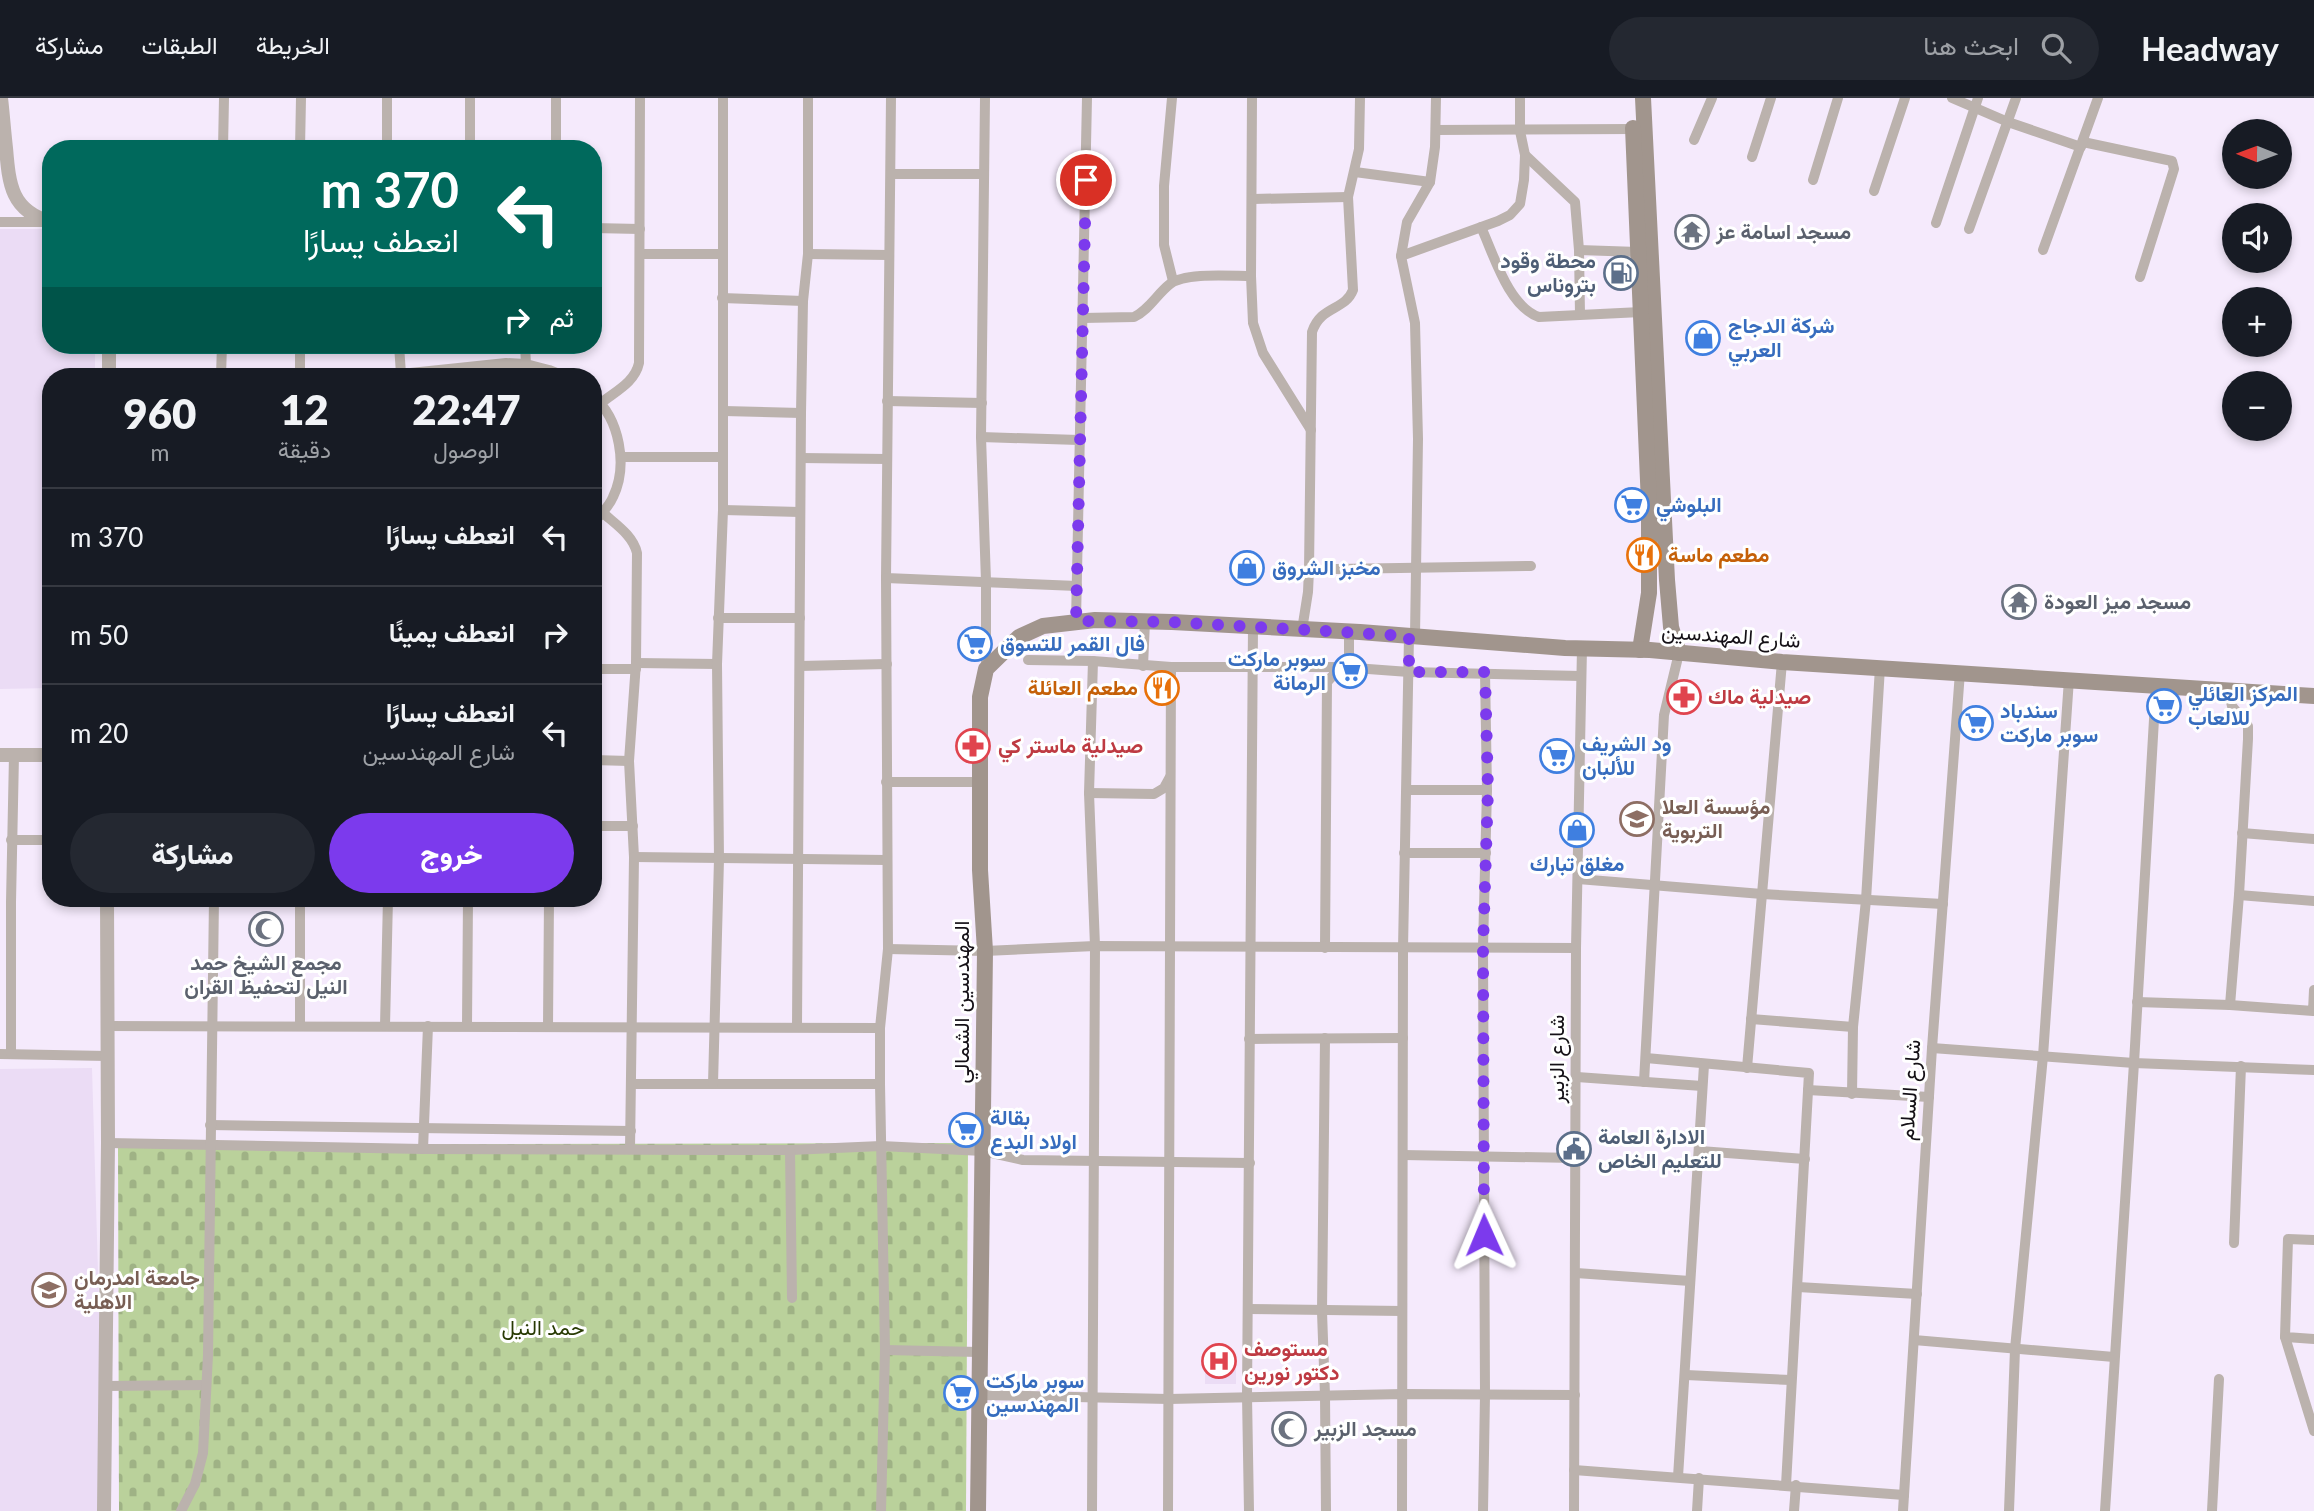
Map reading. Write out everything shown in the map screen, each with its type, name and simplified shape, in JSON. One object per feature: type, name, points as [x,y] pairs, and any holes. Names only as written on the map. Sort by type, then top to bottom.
[{"type":"main road","points":[[1632,98],[1639,252],[1646,276],[1641,313],[1671,627],[1679,653]]},
{"type":"main road","points":[[1640,650],[1649,593],[1649,504],[1653,438],[1646,276],[1643,98]]},
{"type":"main road","points":[[986,669],[1027,632],[1043,626],[1076,621],[1145,622]]},
{"type":"main road","name":"شارع المهندسين","points":[[1145,622],[1349,631],[2314,696]]},
{"type":"main road","name":"المهندسين الشمالي","points":[[978,1511],[985,951],[980,870],[979,782],[980,697],[986,669]]},
{"type":"street","points":[[1,98],[8,173],[13,192],[24,208],[42,219]]},
{"type":"street","points":[[223,140],[224,98]]},
{"type":"street","points":[[300,140],[301,98]]},
{"type":"street","points":[[387,98],[387,140]]},
{"type":"street","points":[[470,98],[470,140]]},
{"type":"street","points":[[556,98],[556,140]]},
{"type":"street","points":[[602,396],[632,379],[638,370],[641,254],[640,98]]},
{"type":"street","points":[[713,1084],[719,859],[717,664],[723,510],[723,98]]},
{"type":"street","points":[[797,1027],[801,413],[803,301],[808,254],[808,98]]},
{"type":"street","points":[[881,1511],[885,1350],[880,1028],[888,949],[886,578],[891,98]]},
{"type":"street","points":[[985,98],[981,437],[986,669]]},
{"type":"street","points":[[1076,621],[1087,98]]},
{"type":"street","points":[[1172,98],[1164,187],[1164,245],[1173,281]]},
{"type":"street","points":[[1252,98],[1251,276],[1256,338],[1311,430]]},
{"type":"street","points":[[1302,630],[1310,570],[1313,328],[1320,316],[1348,299],[1353,290],[1348,197],[1359,149],[1360,98]]},
{"type":"street","points":[[1402,1511],[1404,853],[1409,672],[1418,567],[1418,439],[1415,323],[1401,256],[1407,222],[1430,182],[1436,130],[1436,98]]},
{"type":"street","points":[[1401,256],[1510,215],[1520,204],[1525,155],[1520,131],[1520,98]]},
{"type":"street","points":[[1694,140],[1712,98]]},
{"type":"street","points":[[1752,157],[1772,98]]},
{"type":"street","points":[[1812,180],[1838,98]]},
{"type":"street","points":[[1874,191],[1905,98]]},
{"type":"street","points":[[1952,98],[1976,103],[2008,122],[2082,145],[2172,161],[2174,169],[2140,277]]},
{"type":"street","points":[[1969,229],[2016,98]]},
{"type":"street","points":[[2043,250],[2098,98]]},
{"type":"street","points":[[1936,223],[1976,103]]},
{"type":"street","points":[[1436,130],[1633,129]]},
{"type":"street","points":[[1525,155],[1575,202],[1580,314]]},
{"type":"street","points":[[1355,172],[1430,182]]},
{"type":"street","points":[[891,174],[984,174]]},
{"type":"street","points":[[1253,199],[1348,197]]},
{"type":"street","points":[[0,222],[42,222]]},
{"type":"street","points":[[1481,227],[1511,294],[1531,314],[1539,317],[1641,313]]},
{"type":"street","points":[[602,228],[640,229]]},
{"type":"street","points":[[1579,250],[1639,252]]},
{"type":"street","points":[[641,254],[722,254]]},
{"type":"street","points":[[808,254],[889,255]]},
{"type":"street","points":[[1083,318],[1135,317],[1142,314],[1173,281],[1190,277],[1251,276]]},
{"type":"street","points":[[722,298],[803,301]]},
{"type":"street","points":[[525,354],[526,364]]},
{"type":"street","points":[[462,368],[506,363],[541,368]]},
{"type":"street","points":[[887,401],[982,403]]},
{"type":"street","points":[[602,408],[612,425],[621,457],[619,482],[612,500],[602,512],[628,536],[637,552],[636,666],[629,761],[634,857],[630,1149]]},
{"type":"street","points":[[724,411],[801,413]]},
{"type":"street","points":[[981,437],[1079,440]]},
{"type":"street","points":[[621,457],[723,457]]},
{"type":"street","points":[[801,458],[887,459]]},
{"type":"street","points":[[723,510],[800,512]]},
{"type":"street","points":[[1336,569],[1531,566]]},
{"type":"street","points":[[886,578],[1077,586]]},
{"type":"street","points":[[718,618],[800,618]]},
{"type":"street","points":[[1143,666],[1145,622]]},
{"type":"street","points":[[1249,1511],[1249,947],[1253,626]]},
{"type":"street","points":[[1325,948],[1327,681],[1349,658],[1349,631]]},
{"type":"street","name":"شارع الزبير","points":[[1574,1511],[1576,948],[1582,648]]},
{"type":"street","points":[[1644,1082],[1664,715],[1679,653]]},
{"type":"street","points":[[1028,660],[1093,661],[1171,667],[1341,667],[1409,672],[1581,676]]},
{"type":"street","points":[[1092,1511],[1095,946],[1089,793],[1093,661]]},
{"type":"street","points":[[1747,1068],[1782,662]]},
{"type":"street","points":[[602,668],[717,664]]},
{"type":"street","points":[[800,666],[887,664]]},
{"type":"street","points":[[1168,1511],[1171,667]]},
{"type":"street","points":[[1852,1094],[1853,1027],[1866,900],[1880,667]]},
{"type":"street","points":[[1483,1511],[1483,947],[1488,790],[1485,672]]},
{"type":"street","name":"شارع السلام","points":[[1903,1511],[1932,1048],[1961,673]]},
{"type":"street","points":[[2009,1511],[2015,1349],[2043,1056],[2069,679]]},
{"type":"street","points":[[2105,1511],[2156,685]]},
{"type":"street","points":[[2228,690],[2232,706],[2248,726],[2230,1004]]},
{"type":"street","points":[[42,755],[7,755],[11,840],[5,902],[6,1054],[107,1056]]},
{"type":"street","points":[[602,760],[629,761]]},
{"type":"street","points":[[1089,793],[1154,794],[1164,788],[1170,777]]},
{"type":"street","points":[[886,782],[979,782]]},
{"type":"street","points":[[1407,790],[1488,790]]},
{"type":"street","points":[[602,826],[633,826]]},
{"type":"street","points":[[2242,834],[2314,839]]},
{"type":"street","points":[[11,840],[42,840]]},
{"type":"street","points":[[1404,853],[1486,853]]},
{"type":"street","points":[[634,857],[887,860]]},
{"type":"street","points":[[1578,879],[1762,894],[1942,904]]},
{"type":"street","points":[[2239,895],[2314,901]]},
{"type":"street","points":[[104,1511],[108,1143],[107,907]]},
{"type":"street","points":[[181,1511],[195,1484],[202,1461],[208,1355],[214,907]]},
{"type":"street","points":[[300,907],[300,1026]]},
{"type":"street","points":[[385,1026],[388,907]]},
{"type":"street","points":[[467,1026],[468,907]]},
{"type":"street","points":[[548,1027],[549,907]]},
{"type":"street","points":[[888,949],[985,951],[1095,946],[1576,948]]},
{"type":"street","points":[[2137,1002],[2230,1004],[2313,1011],[2314,990]]},
{"type":"street","points":[[1751,1019],[1853,1027]]},
{"type":"street","points":[[107,1026],[880,1028]]},
{"type":"street","points":[[423,1149],[428,1026]]},
{"type":"street","points":[[1325,1038],[1322,1312],[1326,1511]]},
{"type":"street","points":[[1249,1039],[1403,1038]]},
{"type":"street","points":[[1932,1048],[2134,1063],[2314,1070]]},
{"type":"street","points":[[1646,1058],[1809,1073],[1791,1380],[1791,1485],[1794,1511]]},
{"type":"street","points":[[1678,1477],[1704,1065]]},
{"type":"street","points":[[2234,1243],[2241,1066]]},
{"type":"street","points":[[1577,1077],[1702,1086]]},
{"type":"street","points":[[632,1084],[880,1084]]},
{"type":"street","points":[[1808,1090],[1929,1097]]},
{"type":"street","points":[[210,1125],[631,1131]]},
{"type":"street","points":[[108,1143],[423,1149],[790,1150],[881,1146],[983,1151],[1023,1160],[1250,1163]]},
{"type":"street","points":[[790,1150],[792,1298]]},
{"type":"street","points":[[1700,1151],[1805,1159]]},
{"type":"street","points":[[1403,1155],[1576,1158]]},
{"type":"street","points":[[2314,1240],[2288,1239],[2285,1337],[2314,1431]]},
{"type":"street","points":[[1576,1273],[1690,1281]]},
{"type":"street","points":[[1798,1287],[1917,1294]]},
{"type":"street","points":[[1249,1310],[1402,1311]]},
{"type":"street","points":[[2285,1337],[2314,1339]]},
{"type":"street","points":[[1914,1340],[2114,1357]]},
{"type":"street","points":[[885,1350],[979,1352]]},
{"type":"street","points":[[1686,1375],[1791,1380]]},
{"type":"street","points":[[2211,1511],[2219,1379]]},
{"type":"street","points":[[104,1386],[205,1385]]},
{"type":"street","points":[[979,1395],[1169,1399],[1403,1394],[1575,1395]]},
{"type":"street","points":[[1574,1470],[1904,1495]]},
{"type":"street","points":[[1697,1511],[1699,1478]]},
{"type":"shaded area","points":[[0,229],[42,229],[42,354],[95,354],[95,368],[42,368],[42,688],[0,689]]},
{"type":"shaded area","name":"جامعة امدرمان الاهلية","points":[[92,1068],[105,1511],[0,1511],[0,1069]]},
{"type":"shaded area","name":"مستوصف دكتور نورين","points":[[1205,1353],[1233,1354],[1236,1384],[1205,1384]]},
{"type":"green space","name":"حمد النيل","points":[[968,1143],[966,1511],[119,1511],[118,1145]]},
{"type":"place","name":"مسجد اسامة عز","points":[[1692,232]]},
{"type":"place","name":"محطة وقود بتروناس","points":[[1621,273]]},
{"type":"place","name":"شركة الدجاج العربي","points":[[1703,338]]},
{"type":"place","name":"البلوشي","points":[[1632,505]]},
{"type":"place","name":"مطعم ماسة","points":[[1644,555]]},
{"type":"place","name":"مخبز الشروق","points":[[1247,568]]},
{"type":"place","name":"مسجد ميز العودة","points":[[2019,602]]},
{"type":"place","name":"فال القمر للتسوق","points":[[975,644]]},
{"type":"place","name":"سوبر ماركت الرمانة","points":[[1350,671]]},
{"type":"place","name":"مطعم العائلة","points":[[1162,688]]},
{"type":"place","name":"صيدلية ماك","points":[[1684,697]]},
{"type":"place","name":"المركز العائلي للالعاب","points":[[2164,706]]},
{"type":"place","name":"سندباد سوبر ماركت","points":[[1976,723]]},
{"type":"place","name":"صيدلية ماستر كي","points":[[973,746]]},
{"type":"place","name":"ود الشريف للألبان","points":[[1557,756]]},
{"type":"place","name":"مؤسسة العلا التربوية","points":[[1637,819]]},
{"type":"place","name":"مغلق تبارك","points":[[1577,830]]},
{"type":"place","name":"مجمع الشيخ حمد النيل لتحفيظ القران","points":[[266,929]]},
{"type":"place","name":"بقالة اولاد البدع","points":[[966,1130]]},
{"type":"place","name":"الادارة العامة للتعليم الخاص","points":[[1574,1149]]},
{"type":"place","name":"جامعة امدرمان الاهلية","points":[[49,1290]]},
{"type":"place","name":"مستوصف دكتور نورين","points":[[1219,1361]]},
{"type":"place","name":"سوبر ماركت المهندسين","points":[[961,1393]]},
{"type":"place","name":"مسجد الزبير","points":[[1289,1429]]},
{"type":"route","points":[[1086,180],[1076,621],[1172,622],[1409,636],[1409,672],[1485,672],[1488,790],[1483,947],[1484,1235]]}]
